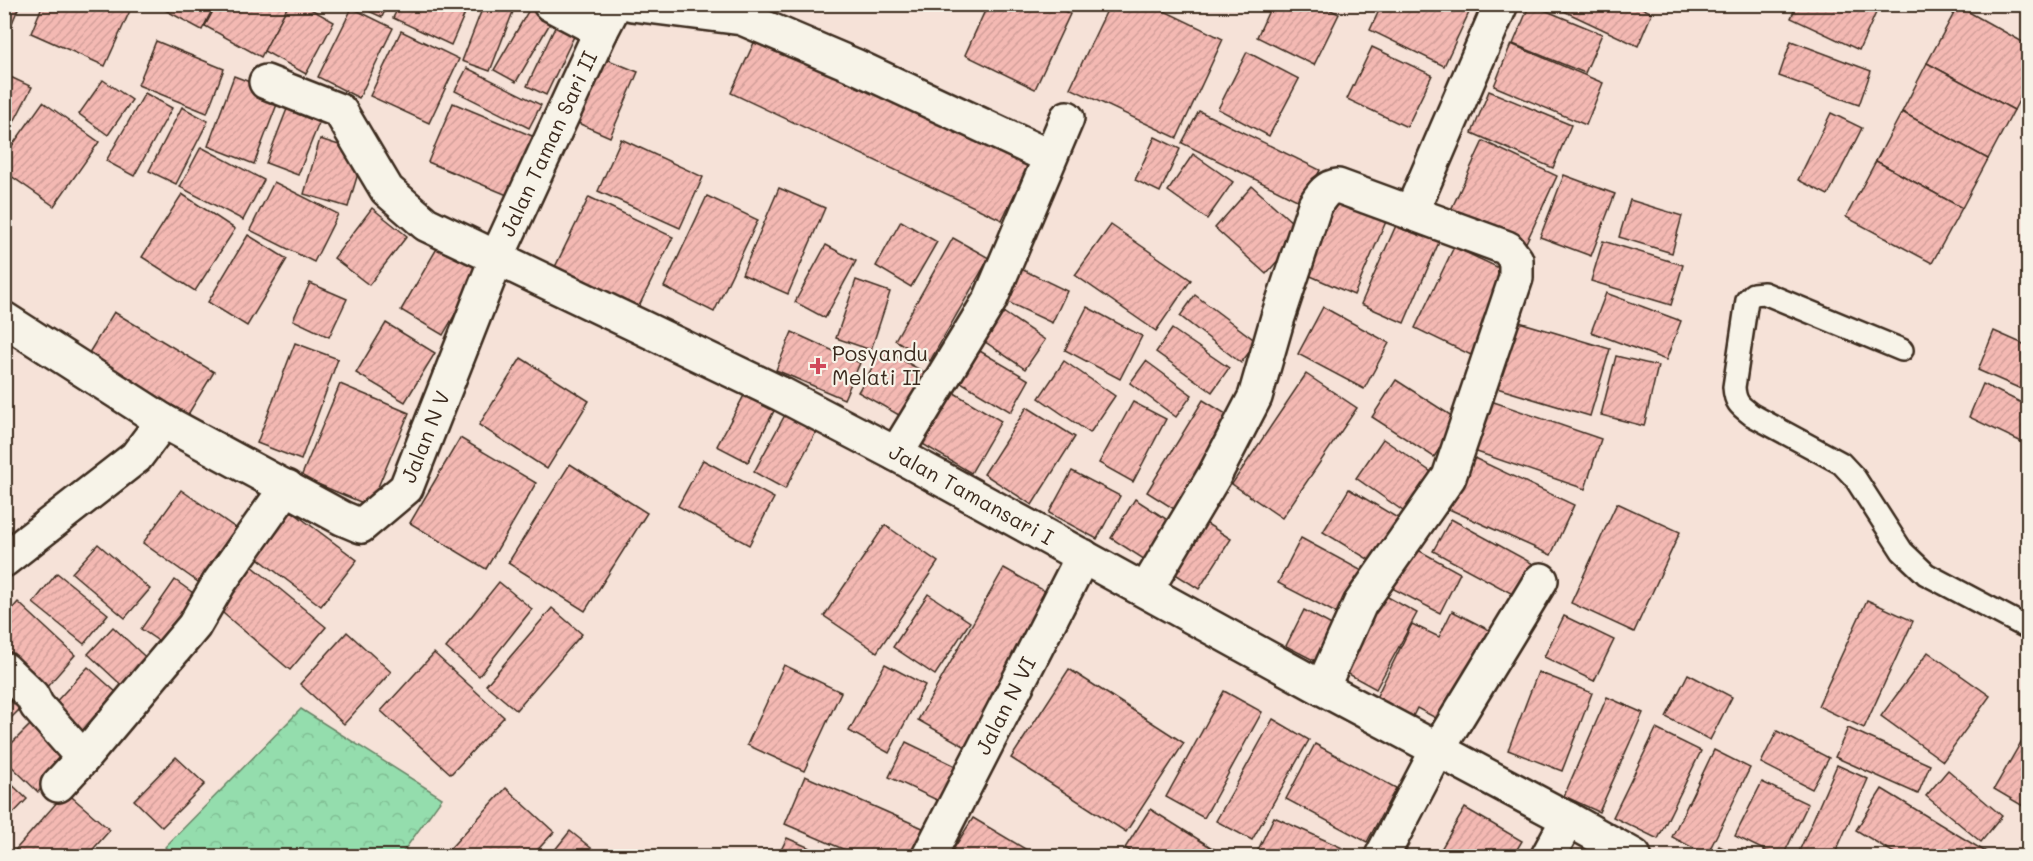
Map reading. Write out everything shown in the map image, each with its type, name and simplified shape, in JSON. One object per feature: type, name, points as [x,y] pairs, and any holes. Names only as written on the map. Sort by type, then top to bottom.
[{"type":"street","name":"Jalan Taman Sari II","points":[[497,257],[608,18],[550,4]]},
{"type":"street","points":[[632,4],[742,18],[855,66],[1050,157]]},
{"type":"street","points":[[1411,213],[1501,4]]},
{"type":"street","name":"Jalan Tamansari I","points":[[266,82],[339,111],[387,190],[426,224],[781,394],[896,454],[1634,856]]},
{"type":"street","points":[[896,454],[990,300],[1067,118]]},
{"type":"street","points":[[1146,590],[1214,476],[1255,397],[1278,317],[1315,205],[1323,193],[1330,187],[1338,186],[1507,248],[1516,260],[1516,279],[1449,477],[1360,604],[1322,688]]},
{"type":"street","name":"Jalan N V","points":[[4,319],[163,421],[342,518],[361,526],[406,489],[497,257]]},
{"type":"street","points":[[4,560],[136,457],[163,421]]},
{"type":"street","points":[[58,785],[194,626],[219,583],[287,488]]},
{"type":"street","name":"Jalan N VI","points":[[929,856],[1083,556]]},
{"type":"street","points":[[1382,856],[1438,749],[1541,580]]},
{"type":"street","points":[[4,669],[32,696],[83,758]]},
{"type":"street","points":[[1548,856],[1568,819]]},
{"type":"lane","points":[[1902,350],[1764,293],[1753,294],[1747,300],[1734,397],[1740,406],[1752,415],[1841,463],[1855,478],[1902,551],[1926,574],[2028,628]]},
{"type":"green space","points":[[301,709],[442,798],[400,856],[172,856],[165,847]]},
{"type":"building","points":[[4,4],[20,4],[7,35],[4,34]]},
{"type":"building","points":[[43,4],[133,4],[105,66],[31,33]]},
{"type":"building","points":[[154,4],[215,4],[202,30]]},
{"type":"building","points":[[217,4],[289,4],[261,57],[205,26]]},
{"type":"building","points":[[289,4],[302,4],[334,22],[306,74],[264,51]]},
{"type":"building","points":[[353,4],[388,4],[382,17]]},
{"type":"building","points":[[400,4],[469,4],[451,45],[393,18]]},
{"type":"building","points":[[484,4],[516,4],[490,71],[462,61]]},
{"type":"building","points":[[988,4],[1051,4],[1070,14],[1035,89],[965,55]]},
{"type":"building","points":[[1110,4],[1150,4],[1223,39],[1177,138],[1070,88]]},
{"type":"building","points":[[1272,4],[1319,4],[1339,14],[1314,65],[1257,37]]},
{"type":"building","points":[[1382,4],[1473,4],[1444,66],[1370,30]]},
{"type":"building","points":[[1530,4],[1602,34],[1585,73],[1513,44]]},
{"type":"building","points":[[1549,4],[1634,4],[1652,13],[1638,46]]},
{"type":"building","points":[[1797,4],[1880,4],[1859,50],[1791,18]]},
{"type":"building","points":[[1958,6],[2028,45],[2028,83],[2014,110],[1927,63]]},
{"type":"building","points":[[352,8],[393,28],[359,98],[318,77]]},
{"type":"building","points":[[530,8],[552,20],[516,82],[494,70]]},
{"type":"building","points":[[558,21],[577,30],[546,95],[527,86]]},
{"type":"building","points":[[401,31],[459,59],[429,123],[370,96]]},
{"type":"building","points":[[758,34],[1030,162],[1002,220],[731,93]]},
{"type":"building","points":[[156,41],[224,69],[207,113],[138,85]]},
{"type":"building","points":[[1791,41],[1871,71],[1859,105],[1779,76]]},
{"type":"building","points":[[1511,44],[1603,83],[1586,125],[1494,86]]},
{"type":"building","points":[[1372,47],[1432,75],[1407,127],[1347,99]]},
{"type":"building","points":[[1247,52],[1299,79],[1269,136],[1218,109]]},
{"type":"building","points":[[606,59],[638,72],[610,137],[578,123]]},
{"type":"building","points":[[1927,63],[2014,110],[1988,159],[1902,112]]},
{"type":"building","points":[[467,68],[541,105],[529,128],[455,91]]},
{"type":"building","points":[[4,74],[32,87],[4,141]]},
{"type":"building","points":[[234,76],[281,94],[254,164],[208,146]]},
{"type":"building","points":[[103,80],[132,100],[108,135],[79,114]]},
{"type":"building","points":[[1489,91],[1571,125],[1553,168],[1472,133]]},
{"type":"building","points":[[145,93],[172,108],[134,176],[106,161]]},
{"type":"building","points":[[43,102],[99,142],[54,206],[4,171],[4,157]]},
{"type":"building","points":[[453,103],[537,138],[512,197],[428,162]]},
{"type":"building","points":[[182,107],[208,121],[176,184],[149,171]]},
{"type":"building","points":[[287,109],[319,123],[298,175],[266,163]]},
{"type":"building","points":[[1199,111],[1320,170],[1303,203],[1182,143]]},
{"type":"building","points":[[1902,112],[1988,159],[1962,208],[1876,161]]},
{"type":"building","points":[[1831,113],[1862,128],[1828,195],[1798,180]]},
{"type":"building","points":[[1155,137],[1180,149],[1160,192],[1135,180]]},
{"type":"building","points":[[320,139],[364,153],[348,207],[304,194]]},
{"type":"building","points":[[621,139],[703,177],[680,228],[598,191]]},
{"type":"building","points":[[1483,141],[1557,176],[1524,247],[1450,212]]},
{"type":"building","points":[[201,147],[264,180],[243,220],[180,187]]},
{"type":"building","points":[[1193,154],[1233,182],[1207,219],[1168,191]]},
{"type":"building","points":[[1876,161],[1962,208],[1932,263],[1846,217]]},
{"type":"building","points":[[1564,175],[1615,194],[1591,256],[1540,237]]},
{"type":"building","points":[[274,182],[338,214],[314,262],[250,230]]},
{"type":"building","points":[[1252,186],[1303,232],[1266,274],[1215,228]]},
{"type":"building","points":[[779,188],[825,208],[788,294],[742,274]]},
{"type":"building","points":[[182,194],[235,229],[195,291],[142,257]]},
{"type":"building","points":[[707,196],[758,220],[714,312],[664,287]]},
{"type":"building","points":[[1339,196],[1388,217],[1354,295],[1306,274]]},
{"type":"building","points":[[589,197],[673,237],[638,308],[555,267]]},
{"type":"building","points":[[1630,200],[1682,216],[1672,253],[1619,237]]},
{"type":"building","points":[[372,208],[407,236],[369,285],[334,258]]},
{"type":"building","points":[[901,221],[937,242],[911,287],[876,266]]},
{"type":"building","points":[[1398,221],[1440,240],[1404,323],[1361,304]]},
{"type":"building","points":[[1111,225],[1191,280],[1156,331],[1075,275]]},
{"type":"building","points":[[248,235],[287,259],[247,326],[208,302]]},
{"type":"building","points":[[953,238],[989,258],[930,361],[895,340]]},
{"type":"building","points":[[1603,241],[1683,265],[1671,305],[1591,281]]},
{"type":"building","points":[[439,245],[481,269],[443,335],[401,310]]},
{"type":"building","points":[[826,245],[856,261],[825,318],[795,302]]},
{"type":"building","points":[[1454,247],[1510,273],[1471,355],[1415,328]]},
{"type":"building","points":[[1011,264],[1067,291],[1052,323],[995,296]]},
{"type":"building","points":[[856,280],[890,292],[871,350],[836,338]]},
{"type":"building","points":[[310,283],[347,299],[329,337],[293,320]]},
{"type":"building","points":[[1606,293],[1681,321],[1666,360],[1591,332]]},
{"type":"building","points":[[1195,295],[1257,342],[1241,363],[1180,316]]},
{"type":"building","points":[[1087,307],[1142,336],[1120,379],[1065,350]]},
{"type":"building","points":[[1323,307],[1389,343],[1364,389],[1298,354]]},
{"type":"building","points":[[997,308],[1045,340],[1025,369],[978,337]]},
{"type":"building","points":[[114,312],[214,372],[187,416],[87,356]]},
{"type":"building","points":[[1509,319],[1610,349],[1590,416],[1490,386]]},
{"type":"building","points":[[386,323],[435,353],[405,402],[356,373]]},
{"type":"building","points":[[1172,329],[1229,368],[1212,392],[1156,352]]},
{"type":"building","points":[[1994,331],[2028,346],[2028,392],[1978,370]]},
{"type":"building","name":"Posyandu Melati II","points":[[792,332],[860,363],[844,399],[776,370]]},
{"type":"building","points":[[295,343],[338,359],[301,460],[257,443]]},
{"type":"building","points":[[973,347],[1029,380],[1011,412],[954,378]]},
{"type":"building","points":[[883,349],[931,376],[906,419],[858,392]]},
{"type":"building","points":[[1616,356],[1658,366],[1644,426],[1601,415]]},
{"type":"building","points":[[521,358],[589,401],[547,469],[479,425]]},
{"type":"building","points":[[1064,361],[1115,396],[1090,433],[1039,398]]},
{"type":"building","points":[[1146,361],[1192,395],[1176,417],[1130,383]]},
{"type":"building","points":[[1306,374],[1357,408],[1282,518],[1232,484]]},
{"type":"building","points":[[1396,380],[1458,420],[1434,457],[1372,417]]},
{"type":"building","points":[[340,384],[409,413],[370,506],[301,477]]},
{"type":"building","points":[[1983,384],[2028,406],[2028,445],[1969,417]]},
{"type":"building","points":[[748,388],[778,403],[748,462],[717,446]]},
{"type":"building","points":[[946,388],[1001,421],[971,473],[916,440]]},
{"type":"building","points":[[1203,400],[1239,422],[1182,514],[1147,492]]},
{"type":"building","points":[[1488,400],[1601,439],[1585,489],[1471,450]]},
{"type":"building","points":[[1133,402],[1166,419],[1133,482],[1099,463]]},
{"type":"building","points":[[1027,407],[1075,437],[1032,505],[984,474]]},
{"type":"building","points":[[785,415],[816,432],[785,489],[754,472]]},
{"type":"building","points":[[460,438],[536,483],[486,569],[410,523]]},
{"type":"building","points":[[1383,439],[1434,474],[1406,513],[1356,478]]},
{"type":"building","points":[[1472,457],[1574,505],[1551,555],[1449,509]]},
{"type":"building","points":[[703,460],[774,498],[749,545],[678,506]]},
{"type":"building","points":[[570,464],[647,513],[585,611],[508,563]]},
{"type":"building","points":[[1072,471],[1120,496],[1097,539],[1049,513]]},
{"type":"building","points":[[1349,489],[1401,520],[1376,564],[1323,532]]},
{"type":"building","points":[[181,490],[237,529],[198,582],[143,543]]},
{"type":"building","points":[[1135,499],[1177,526],[1153,565],[1111,538]]},
{"type":"building","points":[[1617,503],[1680,532],[1634,632],[1571,603]]},
{"type":"building","points":[[290,510],[357,560],[321,606],[255,556]]},
{"type":"building","points":[[1451,519],[1537,566],[1520,598],[1433,551]]},
{"type":"building","points":[[1201,520],[1231,539],[1199,589],[1169,570]]},
{"type":"building","points":[[885,525],[938,562],[877,652],[824,616]]},
{"type":"building","points":[[1301,538],[1364,572],[1342,616],[1278,583]]},
{"type":"building","points":[[98,544],[150,589],[125,618],[72,573]]},
{"type":"building","points":[[1409,545],[1460,573],[1440,613],[1388,586]]},
{"type":"building","points":[[252,566],[326,627],[290,670],[217,608]]},
{"type":"building","points":[[1004,568],[1057,598],[971,750],[918,720]]},
{"type":"building","points":[[57,573],[108,614],[84,644],[33,603]]},
{"type":"building","points":[[175,580],[200,598],[166,646],[141,629]]},
{"type":"building","points":[[499,582],[532,609],[479,676],[446,648]]},
{"type":"building","points":[[1375,590],[1417,613],[1376,689],[1334,666]]},
{"type":"building","points":[[928,594],[970,622],[935,675],[893,647]]},
{"type":"building","points":[[1867,600],[1913,621],[1864,728],[1818,706]]},
{"type":"building","points":[[18,602],[75,655],[45,689],[4,652],[4,618]]},
{"type":"building","points":[[552,608],[582,634],[516,710],[486,685]]},
{"type":"building","points":[[1304,610],[1339,629],[1321,664],[1286,646]]},
{"type":"building","points":[[1452,611],[1499,635],[1451,726],[1417,708],[1411,720],[1374,702],[1412,624],[1439,637]]},
{"type":"building","points":[[1564,616],[1614,640],[1594,681],[1544,657]]},
{"type":"building","points":[[113,627],[155,666],[130,693],[88,654]]},
{"type":"building","points":[[347,632],[391,672],[344,724],[300,684]]},
{"type":"building","points":[[1928,652],[1990,696],[1943,761],[1881,716]]},
{"type":"building","points":[[434,653],[504,717],[451,774],[381,711]]},
{"type":"building","points":[[885,664],[925,685],[889,753],[849,731]]},
{"type":"building","points":[[784,665],[841,692],[804,771],[747,745]]},
{"type":"building","points":[[88,667],[117,693],[81,733],[51,707]]},
{"type":"building","points":[[1069,669],[1184,743],[1126,832],[1011,758]]},
{"type":"building","points":[[1538,672],[1592,693],[1562,771],[1508,750]]},
{"type":"building","points":[[1688,674],[1732,697],[1710,740],[1666,717]]},
{"type":"building","points":[[4,680],[27,702],[4,725]]},
{"type":"building","points":[[1224,691],[1262,712],[1204,818],[1166,797]]},
{"type":"building","points":[[1607,697],[1643,713],[1599,812],[1564,796]]},
{"type":"building","points":[[37,718],[74,756],[38,792],[4,759],[4,751]]},
{"type":"building","points":[[1273,719],[1309,740],[1252,840],[1216,821]]},
{"type":"building","points":[[1848,728],[1930,765],[1918,794],[1835,757]]},
{"type":"building","points":[[1656,729],[1701,751],[1658,839],[1613,817]]},
{"type":"building","points":[[1777,731],[1829,758],[1812,789],[1761,763]]},
{"type":"building","points":[[2024,737],[2028,739],[2028,809],[1994,789]]},
{"type":"building","points":[[906,742],[960,768],[943,803],[889,777]]},
{"type":"building","points":[[1315,744],[1396,788],[1367,842],[1286,799]]},
{"type":"building","points":[[1714,750],[1750,768],[1707,855],[1672,837]]},
{"type":"building","points":[[176,757],[205,784],[162,827],[134,800]]},
{"type":"building","points":[[1837,765],[1868,779],[1834,856],[1797,856]]},
{"type":"building","points":[[1948,770],[2002,816],[1981,842],[1926,796]]},
{"type":"building","points":[[805,776],[925,829],[913,856],[859,856],[785,824]]},
{"type":"building","points":[[4,777],[27,799],[4,823]]},
{"type":"building","points":[[1762,782],[1808,804],[1783,856],[1776,856],[1735,836]]},
{"type":"building","points":[[506,788],[554,832],[532,856],[443,856]]},
{"type":"building","points":[[1882,789],[1986,852],[1983,856],[1899,856],[1856,830]]},
{"type":"building","points":[[66,792],[110,830],[87,856],[10,856]]},
{"type":"building","points":[[1465,808],[1522,841],[1513,856],[1437,856]]},
{"type":"building","points":[[1150,809],[1225,856],[1138,856],[1125,848]]},
{"type":"building","points":[[1274,817],[1360,856],[1255,856]]},
{"type":"building","points":[[973,818],[1037,856],[949,856]]},
{"type":"building","points":[[570,831],[601,856],[550,856]]},
{"type":"building","points":[[787,838],[828,856],[778,856]]},
{"type":"building","points":[[1719,846],[1738,856],[1713,856]]},
{"type":"place","name":"Posyandu Melati II","points":[[818,366]]}]
